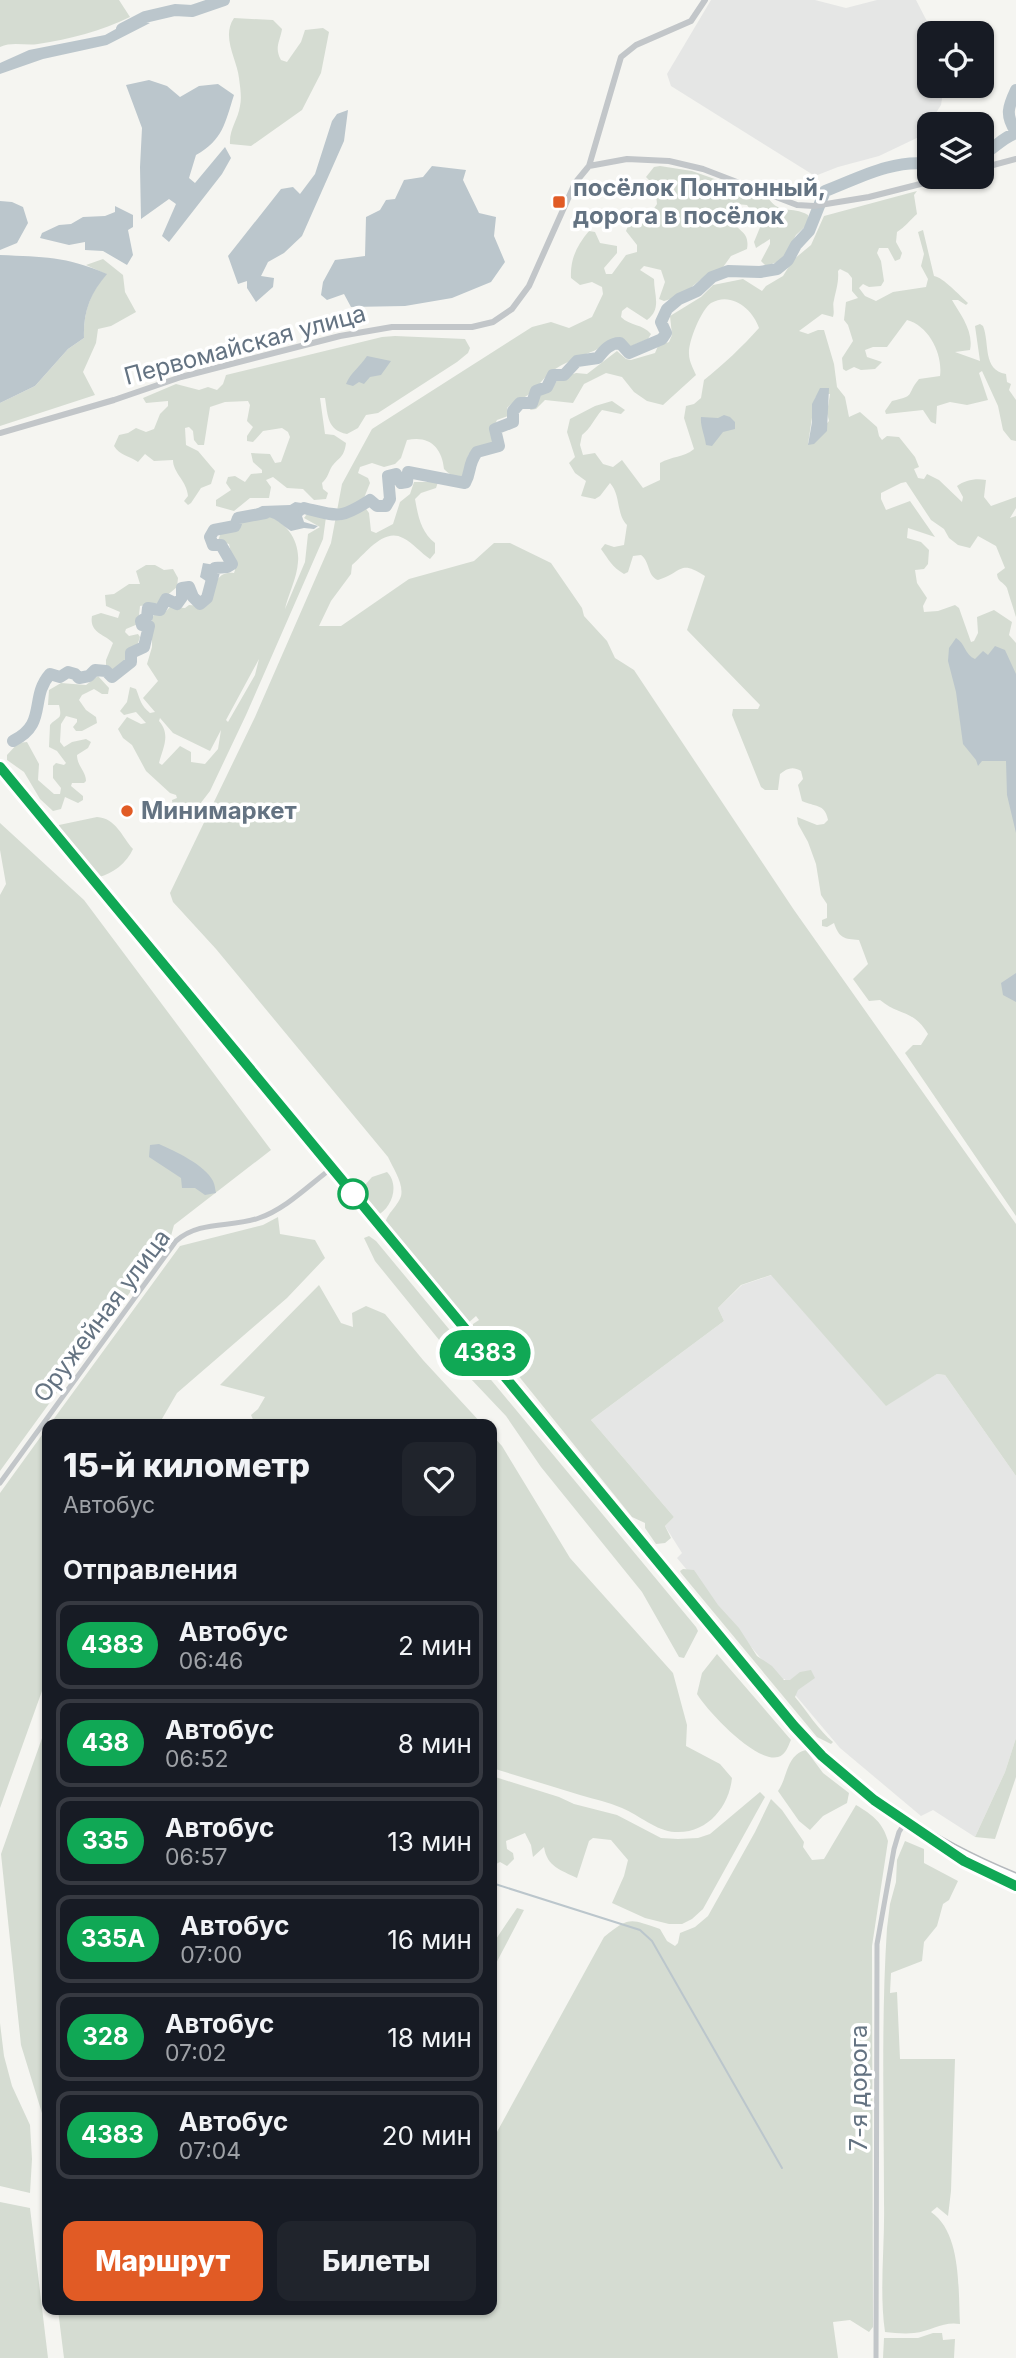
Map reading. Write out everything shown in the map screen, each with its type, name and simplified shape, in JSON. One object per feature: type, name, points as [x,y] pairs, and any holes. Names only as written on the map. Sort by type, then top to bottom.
[{"type":"main road","points":[[0,767],[794,1726],[848,1779],[906,1821],[934,1839],[1016,1878]]},
{"type":"main road","points":[[934,1839],[941,1847],[964,1861],[1016,1886]]},
{"type":"street","name":"Первомайская улица","points":[[0,433],[114,400],[181,377],[340,336],[392,327],[472,327],[493,322],[512,309],[529,286],[575,183],[589,166],[621,57],[636,45],[691,21],[705,0]]},
{"type":"street","points":[[589,166],[627,159],[669,161],[703,169],[797,205],[814,206],[869,197],[917,185]]},
{"type":"street","points":[[994,165],[1016,159]]},
{"type":"street","name":"Оружейная улица","points":[[47,1419],[176,1241],[200,1227],[259,1218],[276,1209],[332,1168]]},
{"type":"street","name":"Оружейная улица","points":[[0,1483],[42,1425]]},
{"type":"street","name":"7-я дорога","points":[[876,2358],[877,1944],[894,1849],[899,1832],[906,1821]]},
{"type":"shaded area","points":[[0,0],[119,0],[130,17],[74,37],[38,44],[10,44],[0,47]]},
{"type":"shaded area","points":[[711,0],[815,0],[846,8],[877,0],[916,0],[927,21],[917,21],[917,98],[942,98],[936,112],[917,112],[917,138],[879,156],[815,176],[671,86],[667,74]]},
{"type":"shaded area","points":[[234,18],[273,20],[282,29],[278,52],[281,60],[287,62],[301,42],[305,30],[323,28],[329,32],[321,73],[302,110],[251,146],[230,144],[241,99],[238,71],[229,40],[230,25]]},
{"type":"shaded area","points":[[132,20],[150,23],[107,45],[43,59],[0,74],[0,63],[29,50],[105,35]]},
{"type":"shaded area","points":[[149,80],[167,86],[180,97],[199,86],[218,84],[234,95],[222,130],[212,143],[196,155],[189,178],[195,183],[225,147],[231,158],[222,174],[169,242],[162,236],[176,204],[169,199],[141,219],[142,128],[126,85]]},
{"type":"shaded area","points":[[348,110],[344,141],[302,236],[284,253],[268,262],[261,276],[274,278],[273,287],[256,302],[247,288],[247,281],[238,284],[228,256],[281,189],[293,187],[300,194],[315,174],[332,121],[337,114]]},
{"type":"shaded area","points":[[432,166],[466,170],[463,180],[479,213],[496,217],[494,236],[505,262],[491,282],[452,298],[405,306],[351,307],[344,294],[327,300],[321,295],[323,282],[335,260],[365,256],[366,217],[380,210],[386,200],[395,199],[404,180],[423,177]]},
{"type":"shaded area","points":[[654,167],[692,171],[768,198],[777,207],[808,215],[809,223],[796,235],[783,260],[766,266],[761,261],[770,239],[756,248],[754,242],[761,225],[747,205],[736,204],[732,208],[731,220],[747,239],[747,249],[731,256],[721,270],[700,280],[681,296],[664,301],[659,299],[665,282],[661,270],[644,266],[640,270],[654,279],[656,306],[652,316],[647,320],[627,307],[622,311],[621,317],[648,331],[651,334],[648,339],[629,347],[624,342],[615,340],[552,371],[529,394],[507,408],[508,416],[497,420],[492,430],[493,442],[469,454],[466,475],[451,475],[444,469],[437,449],[422,439],[407,440],[401,458],[395,464],[384,467],[372,463],[360,467],[358,473],[368,478],[370,483],[362,503],[369,513],[371,531],[376,533],[393,524],[400,502],[410,494],[414,482],[438,482],[436,488],[421,493],[415,499],[423,529],[435,543],[435,553],[430,559],[403,538],[389,536],[382,539],[352,565],[351,574],[331,601],[319,626],[341,626],[409,579],[474,561],[494,543],[510,543],[551,563],[582,608],[584,616],[607,641],[615,658],[634,670],[794,910],[1016,1224],[1016,1476],[945,1375],[937,1374],[886,1406],[771,1275],[741,1285],[718,1308],[724,1321],[591,1420],[674,1517],[665,1526],[671,1538],[665,1543],[656,1544],[645,1528],[645,1523],[632,1517],[505,1359],[507,1357],[504,1354],[497,1357],[473,1330],[473,1324],[479,1320],[476,1316],[467,1324],[385,1227],[402,1191],[388,1157],[216,949],[173,902],[170,893],[255,717],[331,543],[342,484],[372,429],[532,327],[551,322],[569,328],[592,317],[603,294],[602,287],[592,282],[580,285],[571,278],[575,253],[589,231],[595,232],[600,243],[617,246],[617,253],[604,268],[606,274],[612,274],[626,255],[637,252],[637,245],[626,231],[628,226],[646,220],[657,204],[655,186],[646,177]]},
{"type":"shaded area","points":[[917,191],[914,195],[917,214],[897,232],[896,242],[902,253],[900,259],[895,261],[888,248],[879,248],[877,253],[884,281],[881,286],[869,287],[863,284],[859,288],[865,296],[876,301],[893,292],[926,287],[928,279],[921,266],[924,254],[918,232],[923,230],[934,276],[947,283],[968,303],[966,305],[952,300],[966,323],[971,343],[970,350],[955,352],[980,361],[975,326],[983,326],[990,362],[998,371],[1006,374],[1007,382],[1011,384],[1009,390],[1016,400],[1016,441],[1011,440],[1003,430],[998,406],[982,371],[979,373],[988,400],[967,405],[950,402],[937,406],[936,424],[931,422],[923,410],[886,414],[885,411],[892,401],[908,396],[919,379],[940,376],[937,350],[922,328],[907,320],[887,347],[865,350],[867,357],[882,362],[875,369],[843,369],[842,358],[853,341],[844,320],[846,302],[858,298],[852,291],[852,278],[840,269],[833,302],[833,317],[822,314],[799,331],[808,334],[824,330],[834,364],[837,387],[845,397],[849,417],[860,412],[877,427],[882,440],[887,436],[899,437],[915,457],[919,467],[914,469],[918,478],[924,479],[927,474],[939,480],[962,502],[963,497],[957,486],[975,479],[986,480],[984,497],[991,506],[1016,497],[1016,508],[1010,518],[1016,516],[1016,617],[1007,588],[997,574],[1005,568],[996,546],[978,536],[970,548],[958,545],[949,538],[944,529],[931,520],[906,482],[881,493],[886,510],[910,501],[935,537],[908,528],[907,538],[921,542],[929,550],[928,564],[924,569],[915,570],[917,583],[927,598],[923,606],[924,612],[938,611],[955,605],[959,608],[971,642],[978,633],[977,617],[994,610],[1012,622],[1009,635],[1016,643],[1016,1216],[905,1053],[913,1045],[921,1045],[928,1034],[911,1016],[880,1000],[869,1001],[853,979],[868,964],[859,940],[843,937],[834,923],[827,927],[822,926],[822,920],[827,918],[827,904],[821,895],[816,864],[797,817],[817,825],[828,820],[827,815],[822,808],[802,801],[798,785],[803,779],[798,769],[790,768],[780,774],[778,790],[765,790],[761,787],[732,715],[733,709],[758,709],[760,705],[687,630],[705,576],[685,568],[658,580],[654,578],[641,555],[633,556],[628,572],[624,574],[616,569],[601,549],[605,544],[614,547],[624,545],[627,525],[621,515],[616,493],[610,483],[595,499],[581,496],[586,481],[575,473],[569,463],[575,457],[567,432],[570,419],[595,406],[612,401],[625,410],[621,414],[602,410],[582,435],[580,445],[583,455],[595,453],[603,464],[613,467],[622,460],[643,488],[660,480],[660,463],[694,449],[684,418],[686,406],[701,398],[704,380],[759,328],[752,314],[740,304],[726,299],[711,303],[707,307],[699,319],[689,349],[696,375],[663,405],[647,401],[634,392],[622,377],[606,373],[584,384],[573,403],[545,400],[536,409],[530,410],[540,394],[551,390],[558,379],[576,373],[587,374],[617,351],[631,360],[655,353],[658,346],[669,342],[672,335],[670,316],[701,297],[713,285],[743,279],[762,291],[783,276],[793,260],[811,245],[824,216]],"holes":[[[819,394],[830,394],[827,413],[829,421],[808,444],[815,398]]]},
{"type":"shaded area","points":[[0,201],[23,207],[28,223],[17,243],[0,250]]},
{"type":"shaded area","points":[[115,206],[133,215],[133,227],[128,230],[133,255],[127,265],[103,251],[85,250],[85,242],[69,245],[40,238],[42,233],[59,225],[71,224],[83,217],[105,216],[115,212]]},
{"type":"shaded area","points":[[0,255],[66,261],[107,274],[89,304],[84,338],[68,349],[35,386],[0,403]]},
{"type":"shaded area","points":[[103,259],[123,275],[125,292],[136,312],[111,326],[98,329],[96,343],[83,372],[95,395],[0,426],[0,403],[35,386],[68,349],[84,338],[89,304],[106,274],[86,265]]},
{"type":"shaded area","points":[[395,336],[465,339],[470,348],[457,362],[378,413],[366,415],[358,428],[347,434],[332,426],[325,398],[320,398],[325,434],[334,435],[346,443],[342,455],[322,483],[323,489],[328,493],[326,499],[314,500],[303,489],[287,488],[273,477],[266,480],[271,487],[269,498],[250,498],[234,511],[216,506],[216,500],[231,490],[226,483],[228,477],[235,476],[245,482],[251,474],[262,473],[253,462],[251,453],[270,454],[275,463],[281,462],[290,437],[282,428],[263,431],[253,442],[247,441],[253,427],[247,421],[250,405],[248,401],[225,402],[210,407],[204,445],[198,445],[193,431],[189,427],[185,428],[186,445],[198,451],[215,471],[211,484],[201,488],[188,505],[184,501],[188,496],[187,491],[173,460],[154,461],[145,454],[138,462],[114,446],[119,435],[136,428],[146,432],[154,429],[160,414],[168,406],[168,401],[146,403],[143,398],[176,384],[199,390],[208,387],[217,390],[226,375]]},
{"type":"shaded area","points":[[367,356],[391,361],[381,375],[370,377],[364,384],[346,384],[350,376]]},
{"type":"shaded area","points":[[820,388],[829,388],[827,431],[814,444],[808,445],[812,404]]},
{"type":"shaded area","points":[[724,415],[735,422],[735,429],[723,432],[712,446],[706,445],[701,417],[718,418]]},
{"type":"shaded area","points":[[295,502],[315,505],[320,509],[318,513],[307,512],[302,516],[304,522],[318,526],[314,529],[291,531],[271,518],[248,519],[248,513],[262,506],[290,505]]},
{"type":"shaded area","points":[[307,514],[326,517],[323,539],[210,791],[198,810],[182,810],[173,806],[172,800],[177,798],[176,795],[170,793],[146,771],[132,745],[123,738],[118,729],[127,717],[141,724],[146,723],[136,712],[124,715],[120,711],[127,702],[130,687],[136,689],[141,702],[150,713],[155,712],[143,698],[158,681],[147,664],[152,647],[152,618],[170,607],[201,606],[210,601],[214,585],[220,577],[234,573],[235,570],[229,544],[218,541],[221,532],[236,529],[241,521],[264,516],[286,527],[297,547],[297,568],[285,609],[305,562],[308,534],[320,527],[304,518]],"holes":[[[259,659],[255,675],[228,722],[226,720]],[[160,718],[173,733],[210,751],[221,730],[218,749],[205,764],[191,762],[191,752],[180,746],[162,765],[159,763],[165,731]]]},
{"type":"shaded area","points":[[203,563],[227,567],[218,570],[216,578],[208,574],[206,581],[200,577]]},
{"type":"shaded area","points":[[146,565],[155,565],[164,570],[173,569],[178,578],[177,587],[158,603],[140,606],[138,624],[125,632],[129,636],[138,634],[140,637],[137,646],[128,649],[127,664],[111,671],[106,666],[106,660],[113,643],[95,630],[92,616],[101,613],[118,618],[120,612],[106,606],[105,595],[114,594],[129,584],[140,584],[136,571]]},
{"type":"shaded area","points":[[956,638],[975,659],[983,651],[988,655],[995,646],[1005,650],[1016,674],[1016,833],[1007,795],[1006,761],[982,761],[978,766],[963,744],[956,692],[948,661],[949,648]]},
{"type":"shaded area","points":[[98,676],[109,688],[108,694],[94,689],[82,695],[79,700],[86,710],[96,717],[97,723],[82,731],[76,731],[73,727],[77,719],[66,716],[61,724],[60,742],[64,747],[86,739],[91,742],[88,748],[77,755],[86,781],[72,783],[71,786],[83,796],[83,800],[78,803],[65,797],[61,809],[53,811],[40,799],[24,772],[7,760],[7,755],[18,743],[27,742],[39,764],[38,780],[54,794],[60,794],[61,788],[53,778],[53,766],[56,763],[66,763],[57,751],[49,747],[50,725],[60,714],[59,705],[48,705],[49,690],[61,683],[86,685]]},
{"type":"shaded area","points":[[97,817],[114,824],[133,849],[119,867],[99,877],[58,828],[59,825]]},
{"type":"shaded area","points":[[0,823],[84,900],[271,1150],[174,1225],[171,1236],[0,1471],[0,895],[6,884],[0,850]]},
{"type":"shaded area","points":[[1016,973],[1016,1002],[1003,995],[1001,983]]},
{"type":"shaded area","points":[[159,1144],[203,1169],[213,1181],[216,1193],[205,1195],[195,1188],[182,1188],[181,1178],[149,1157],[150,1145]]},
{"type":"shaded area","points":[[387,1172],[393,1183],[392,1196],[382,1213],[376,1216],[358,1193],[372,1177]]},
{"type":"shaded area","points":[[278,1217],[280,1234],[315,1240],[325,1258],[287,1298],[177,1393],[162,1419],[54,1419],[180,1246],[263,1225]]},
{"type":"shaded area","points":[[369,1236],[376,1241],[696,1627],[698,1631],[684,1658],[679,1657],[642,1592],[541,1467],[506,1416],[470,1378],[375,1261],[364,1238]]},
{"type":"shaded area","points":[[772,1275],[886,1405],[937,1374],[945,1375],[1016,1476],[1016,1738],[1005,1772],[975,1837],[933,1810],[921,1816],[840,1748],[786,1684],[785,1679],[778,1679],[677,1558],[682,1553],[665,1526],[674,1517],[591,1420],[724,1321],[718,1308],[742,1285]]},
{"type":"shaded area","points":[[319,1285],[341,1323],[353,1327],[352,1313],[366,1306],[385,1314],[477,1419],[253,1419],[251,1415],[265,1397],[220,1385]]},
{"type":"shaded area","points":[[42,1435],[42,1691],[0,1808],[0,1493]]},
{"type":"shaded area","points":[[497,1440],[570,1558],[673,1673],[687,1725],[686,1746],[720,1764],[732,1778],[726,1799],[714,1817],[687,1831],[668,1831],[654,1826],[612,1804],[497,1770]]},
{"type":"shaded area","points":[[683,1569],[694,1570],[757,1656],[772,1666],[784,1680],[811,1670],[815,1678],[798,1690],[795,1697],[833,1742],[831,1744],[817,1737],[681,1573]]},
{"type":"shaded area","points":[[717,1654],[791,1740],[781,1756],[769,1757],[746,1744],[711,1712],[697,1694],[702,1673]]},
{"type":"shaded area","points":[[42,1738],[42,2113],[21,2045],[1,1854]]},
{"type":"shaded area","points":[[1016,1738],[1016,1777],[995,1839],[975,1837],[1005,1772]]},
{"type":"shaded area","points":[[806,1750],[823,1773],[849,1793],[847,1803],[823,1816],[810,1830],[799,1821],[778,1791],[791,1761]]},
{"type":"shaded area","points":[[497,1778],[574,1804],[617,1815],[661,1838],[698,1838],[710,1834],[760,1792],[765,1797],[703,1909],[682,1924],[645,1918],[612,1903],[628,1860],[611,1840],[593,1838],[589,1841],[577,1878],[552,1863],[544,1847],[533,1857],[525,1833],[506,1841],[507,1849],[513,1853],[514,1859],[507,1866],[500,1862],[497,1864]]},
{"type":"shaded area","points":[[771,1799],[804,1842],[803,1847],[812,1860],[824,1859],[856,1805],[876,1820],[888,1841],[872,1946],[873,2327],[869,2332],[850,2320],[833,2322],[838,2358],[64,2358],[59,2315],[497,2315],[497,2132],[604,1937],[630,1921],[660,1929],[667,1941],[675,1946],[680,1933],[695,1927],[708,1916]]},
{"type":"shaded area","points":[[905,1841],[924,1849],[924,1863],[958,1881],[949,1900],[943,1904],[937,1926],[924,1942],[922,1961],[891,1973],[890,1993],[897,1992],[900,2059],[955,2059],[948,2216],[937,2207],[931,2212],[941,2221],[953,2248],[958,2279],[960,2324],[907,2333],[885,2332],[882,2284],[885,1962],[897,1860]]},
{"type":"shaded area","points":[[517,1908],[524,1910],[497,1961],[497,1938]]},
{"type":"shaded area","points":[[0,2023],[4,2056],[12,2086],[30,2125],[30,2193],[0,2186]]},
{"type":"shaded area","points":[[0,2202],[30,2208],[48,2358],[0,2358]]},
{"type":"shaded area","points":[[942,2333],[943,2340],[955,2339],[954,2358],[883,2358],[884,2338],[918,2338]]},
{"type":"waterway","points":[[122,29],[145,17],[175,10],[192,11],[224,0]]},
{"type":"waterway","points":[[1016,90],[1009,111],[1010,121],[1016,132]]},
{"type":"waterway","points":[[994,147],[1016,133]]},
{"type":"waterway","points":[[304,508],[338,514],[351,511],[370,500],[377,506],[386,506],[390,499],[388,476],[396,474],[401,483],[407,482],[408,472],[465,483],[477,452],[499,446],[495,429],[513,422],[513,411],[520,403],[532,403],[536,391],[547,387],[553,375],[564,375],[577,361],[598,358],[613,344],[620,343],[629,353],[662,339],[666,333],[661,322],[667,309],[679,299],[697,291],[712,277],[728,271],[760,272],[777,269],[788,260],[796,245],[809,231],[825,191],[889,167],[917,163]]},
{"type":"waterway","points":[[13,741],[31,727],[40,692],[50,674],[60,677],[68,672],[79,678],[89,676],[95,670],[106,671],[112,677],[131,662],[131,653],[144,647],[149,626],[142,625],[141,621],[147,617],[148,608],[160,610],[166,599],[177,604],[182,597],[182,588],[189,587],[200,604],[207,598],[215,568],[232,564],[221,545],[213,545],[210,537],[214,530],[235,526],[238,518],[265,513]]},
{"type":"waterway","points":[[497,1885],[640,1930],[652,1941],[782,2168]]},
{"type":"bus line","name":"438З","points":[[0,767],[794,1726],[822,1756],[874,1800],[964,1861],[1016,1886]]},
{"type":"place","name":"посёлок Понтонный, дорога в посёлок","points":[[559,202]]},
{"type":"place","name":"Минимаркет","points":[[127,811]]}]
